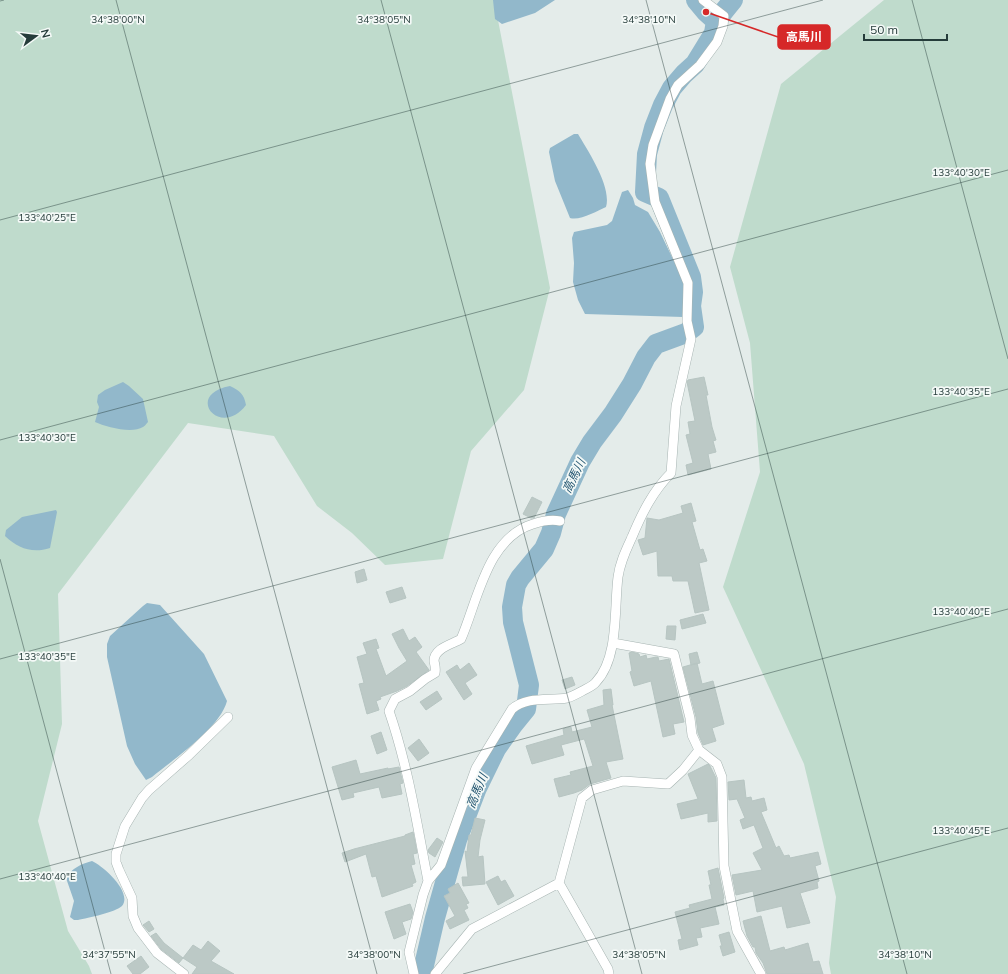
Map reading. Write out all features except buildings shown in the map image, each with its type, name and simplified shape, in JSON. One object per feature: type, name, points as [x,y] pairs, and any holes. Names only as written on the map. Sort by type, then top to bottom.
[{"type":"street","points":[[414,974],[409,952],[423,895],[428,881],[441,865],[476,768],[512,709],[518,704],[525,701],[568,698],[596,683],[602,676],[613,643],[618,575],[624,552],[639,519],[664,480],[671,473],[676,406],[691,339],[687,321],[688,283],[655,202],[650,164],[653,145],[670,99],[678,85],[700,65],[717,42],[724,26],[724,16],[703,0]]},
{"type":"street","points":[[428,881],[406,769],[398,737],[389,712],[396,699],[435,673],[436,668],[434,660],[440,649],[461,639],[487,570],[509,537],[522,527],[537,522],[547,520],[560,521]]},
{"type":"street","points":[[613,643],[674,654],[690,718],[692,734],[699,750],[717,764],[722,777],[724,866],[737,931],[761,974]]},
{"type":"street","points":[[184,974],[157,953],[138,928],[133,916],[132,898],[118,866],[116,854],[125,826],[142,798],[228,717]]},
{"type":"street","points":[[609,974],[608,969],[560,883],[582,798],[592,790],[623,781],[668,784],[683,770],[699,750]]},
{"type":"street","points":[[435,974],[472,929],[560,883]]},
{"type":"green space","points":[[0,0],[514,0],[497,15],[550,288],[524,390],[471,451],[443,559],[385,565],[352,533],[317,506],[274,436],[188,423],[58,594],[62,724],[38,821],[68,931],[89,966],[92,974],[0,974]]},
{"type":"green space","points":[[884,0],[1008,0],[1008,974],[831,974],[829,963],[836,897],[804,764],[723,587],[760,472],[750,343],[730,267],[781,84]]},
{"type":"water","points":[[493,0],[555,0],[535,13],[502,24],[495,19]]},
{"type":"water","points":[[574,134],[578,134],[593,159],[606,190],[607,199],[606,207],[574,219],[570,218],[555,181],[549,152],[550,148]]},
{"type":"water","points":[[628,190],[635,205],[648,212],[660,232],[683,280],[683,317],[585,314],[578,300],[573,282],[574,263],[572,238],[574,232],[607,225],[612,221],[622,192]]},
{"type":"water","points":[[123,382],[143,399],[148,422],[143,427],[138,429],[119,429],[95,422],[99,407],[97,402],[98,395],[105,390]]},
{"type":"water","points":[[230,386],[241,393],[246,405],[236,414],[226,418],[218,416],[211,412],[208,405],[209,398],[216,391]]},
{"type":"water","points":[[56,510],[57,512],[50,548],[43,550],[26,549],[15,544],[5,536],[6,530],[22,517]]},
{"type":"water","points":[[147,603],[160,605],[204,654],[227,701],[223,711],[206,732],[184,752],[146,780],[135,764],[127,746],[107,657],[107,644],[110,636]]},
{"type":"water","points":[[92,861],[103,868],[115,880],[124,894],[124,900],[122,906],[114,910],[95,916],[74,920],[70,917],[74,901],[66,878],[77,867]]},
{"type":"waterway","name":"高馬川","points":[[696,0],[716,21]]},
{"type":"waterway","name":"高馬川","points":[[422,974],[435,918],[457,840],[477,788],[496,749],[526,709],[529,685],[513,622],[512,607],[516,585],[544,549],[551,533],[556,514],[580,462],[632,384],[646,357],[656,344],[686,333],[694,327],[691,306],[693,292],[691,277],[659,198],[645,192],[647,154],[654,128],[663,105],[672,88],[695,64],[714,33],[716,21],[733,0]]},
{"type":"place","name":"高馬川","points":[[706,12]]}]
